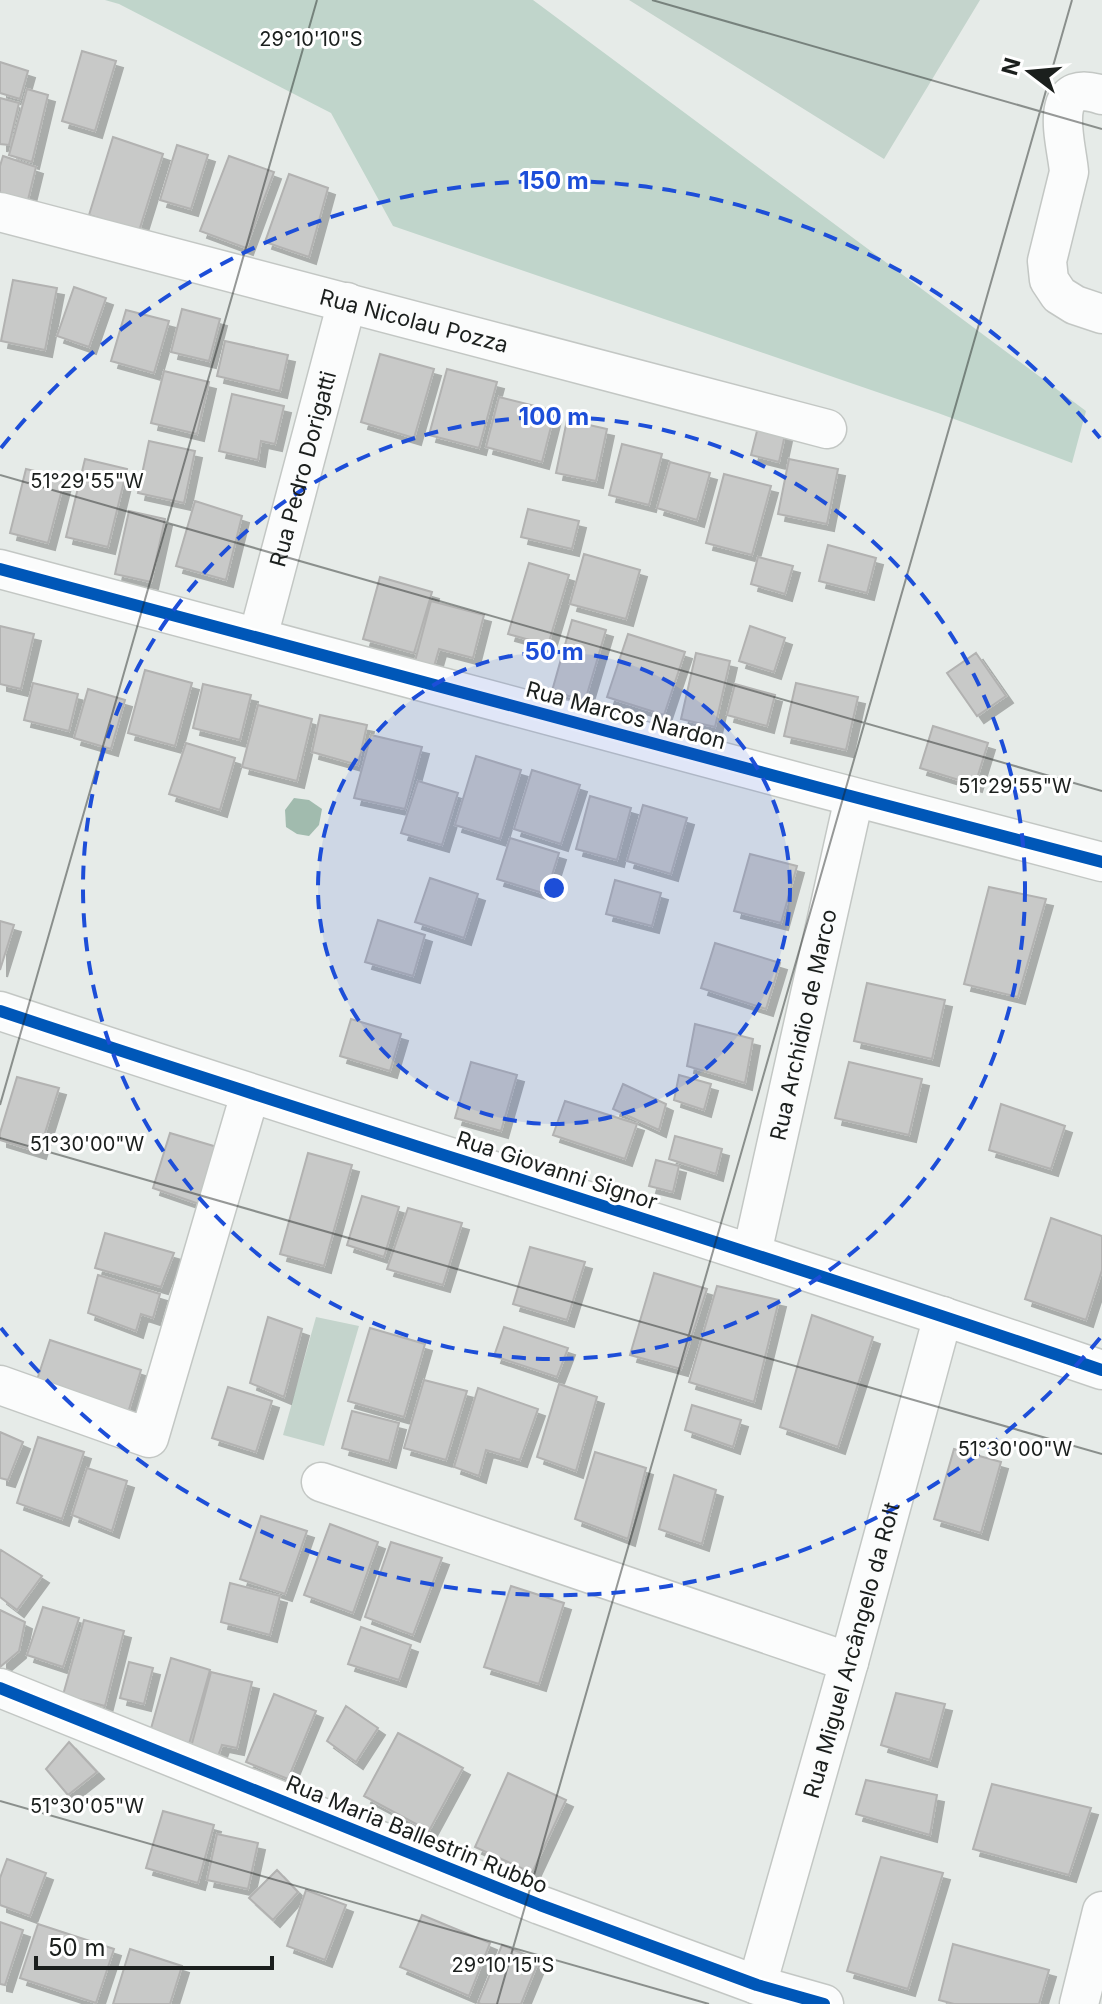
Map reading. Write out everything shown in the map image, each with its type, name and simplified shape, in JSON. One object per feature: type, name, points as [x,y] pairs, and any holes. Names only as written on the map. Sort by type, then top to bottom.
[{"type":"street","points":[[1102,95],[1078,92],[1068,98],[1063,111],[1062,130],[1069,172],[1047,261],[1049,280],[1059,295],[1075,305],[1102,314]]},
{"type":"street","name":"Rua Nicolau Pozza","points":[[0,212],[827,429]]},
{"type":"street","name":"Rua Pedro Dorigatti","points":[[258,637],[347,302]]},
{"type":"street","name":"Rua Marcos Nardon","points":[[0,569],[1102,862]]},
{"type":"street","name":"Rua Archidio de Marco","points":[[752,1253],[854,798]]},
{"type":"street","name":"Rua Giovanni Signor","points":[[0,1011],[250,1094],[752,1253],[1102,1370]]},
{"type":"street","points":[[0,1385],[149,1438],[250,1094]]},
{"type":"street","name":"Rua Miguel Arcângelo da Rolt","points":[[757,1985],[943,1316]]},
{"type":"street","points":[[321,1482],[849,1662]]},
{"type":"street","name":"Rua Maria Ballestrin Rubbo","points":[[0,1688],[540,1905],[757,1985],[824,2004]]},
{"type":"street","points":[[1079,2004],[1102,1911]]},
{"type":"shaded area","points":[[105,0],[533,0],[1086,411],[1072,463],[938,413],[393,226],[331,113],[119,4]]},
{"type":"shaded area","points":[[629,0],[980,0],[884,159]]},
{"type":"shaded area","points":[[294,798],[309,800],[322,809],[319,825],[309,836],[297,834],[286,827],[285,810]]},
{"type":"shaded area","points":[[316,1317],[359,1326],[324,1446],[283,1435]]},
{"type":"building","points":[[82,51],[116,61],[95,131],[62,121]]},
{"type":"building","points":[[0,62],[28,71],[20,99],[0,93]]},
{"type":"building","points":[[27,89],[48,95],[32,162],[9,155]]},
{"type":"building","points":[[0,98],[19,103],[9,145],[0,144]]},
{"type":"building","points":[[113,137],[163,154],[139,231],[89,215]]},
{"type":"building","points":[[177,145],[208,155],[191,209],[160,200]]},
{"type":"building","points":[[3,156],[36,167],[26,208],[0,200]]},
{"type":"building","points":[[229,156],[274,172],[246,248],[200,231]]},
{"type":"building","points":[[289,174],[328,188],[309,257],[265,242]]},
{"type":"building","points":[[13,280],[57,288],[45,350],[1,341]]},
{"type":"building","points":[[74,287],[106,298],[89,347],[57,336]]},
{"type":"building","points":[[182,309],[220,319],[209,361],[171,352]]},
{"type":"building","points":[[126,310],[169,321],[154,373],[111,361]]},
{"type":"building","points":[[225,341],[288,355],[280,391],[217,376]]},
{"type":"building","points":[[380,354],[434,369],[414,438],[361,422]]},
{"type":"building","points":[[447,369],[497,382],[479,448],[429,435]]},
{"type":"building","points":[[164,371],[209,382],[197,434],[151,423]]},
{"type":"building","points":[[232,394],[284,406],[275,444],[261,441],[258,460],[219,451]]},
{"type":"building","points":[[499,397],[555,411],[542,462],[486,447]]},
{"type":"building","points":[[567,420],[607,429],[596,481],[556,473]]},
{"type":"building","points":[[759,423],[786,430],[779,462],[751,455]]},
{"type":"building","points":[[149,441],[195,451],[184,503],[138,493]]},
{"type":"building","points":[[622,444],[662,454],[649,505],[609,495]]},
{"type":"building","points":[[85,459],[127,469],[108,547],[66,537]]},
{"type":"building","points":[[789,459],[838,469],[827,524],[778,514]]},
{"type":"building","points":[[670,462],[710,473],[697,520],[657,508]]},
{"type":"building","points":[[26,469],[65,478],[48,543],[10,533]]},
{"type":"building","points":[[724,474],[771,486],[752,555],[706,543]]},
{"type":"building","points":[[195,501],[242,516],[226,580],[176,566]]},
{"type":"building","points":[[528,509],[579,521],[572,549],[521,537]]},
{"type":"building","points":[[129,511],[165,519],[151,582],[115,574]]},
{"type":"building","points":[[828,545],[876,558],[867,593],[819,581]]},
{"type":"building","points":[[584,554],[640,570],[626,619],[570,604]]},
{"type":"building","points":[[758,557],[793,566],[785,594],[751,584]]},
{"type":"building","points":[[529,563],[569,575],[548,645],[508,634]]},
{"type":"building","points":[[380,577],[432,592],[414,653],[363,639]]},
{"type":"building","points":[[431,601],[484,615],[473,658],[439,649],[433,670],[414,665]]},
{"type":"building","points":[[572,620],[606,630],[585,701],[552,691]]},
{"type":"building","points":[[0,626],[34,634],[21,689],[0,684]]},
{"type":"building","points":[[750,626],[785,638],[774,672],[739,661]]},
{"type":"building","points":[[628,634],[685,652],[664,715],[607,697]]},
{"type":"building","points":[[696,653],[730,661],[715,727],[681,719]]},
{"type":"building","points":[[976,653],[1006,696],[977,716],[947,673]]},
{"type":"building","points":[[145,670],[192,683],[175,746],[128,733]]},
{"type":"building","points":[[33,683],[78,694],[69,731],[24,720]]},
{"type":"building","points":[[796,683],[858,697],[846,750],[784,736]]},
{"type":"building","points":[[203,684],[251,695],[240,740],[193,728]]},
{"type":"building","points":[[735,684],[775,695],[767,726],[727,715]]},
{"type":"building","points":[[88,689],[125,700],[111,749],[74,738]]},
{"type":"building","points":[[258,705],[312,719],[297,781],[242,767]]},
{"type":"building","points":[[320,715],[367,725],[358,765],[312,752]]},
{"type":"building","points":[[933,726],[988,743],[975,785],[920,768]]},
{"type":"building","points":[[371,735],[422,747],[405,809],[354,798]]},
{"type":"building","points":[[186,743],[235,758],[220,810],[169,794]]},
{"type":"building","points":[[476,756],[521,770],[500,839],[455,825]]},
{"type":"building","points":[[532,770],[580,785],[561,844],[514,829]]},
{"type":"building","points":[[418,781],[458,793],[442,845],[401,833]]},
{"type":"building","points":[[590,796],[631,808],[617,860],[576,849]]},
{"type":"building","points":[[643,805],[687,818],[671,874],[627,861]]},
{"type":"building","points":[[510,838],[559,853],[546,894],[497,879]]},
{"type":"building","points":[[750,854],[797,866],[781,923],[734,911]]},
{"type":"building","points":[[430,878],[478,894],[464,938],[415,922]]},
{"type":"building","points":[[615,880],[661,893],[652,926],[606,914]]},
{"type":"building","points":[[989,887],[1046,899],[1018,997],[964,984]]},
{"type":"building","points":[[378,920],[425,935],[413,976],[365,962]]},
{"type":"building","points":[[0,921],[14,925],[0,970]]},
{"type":"building","points":[[715,943],[780,963],[766,1009],[701,988]]},
{"type":"building","points":[[867,983],[945,1000],[932,1059],[854,1041]]},
{"type":"building","points":[[351,1019],[401,1034],[390,1071],[340,1056]]},
{"type":"building","points":[[695,1024],[753,1039],[745,1083],[687,1066]]},
{"type":"building","points":[[471,1062],[517,1075],[501,1131],[455,1118]]},
{"type":"building","points":[[849,1062],[922,1079],[909,1135],[835,1118]]},
{"type":"building","points":[[679,1075],[711,1084],[704,1110],[674,1100]]},
{"type":"building","points":[[17,1077],[59,1088],[39,1152],[0,1140]]},
{"type":"building","points":[[623,1084],[666,1104],[659,1130],[613,1109]]},
{"type":"building","points":[[565,1101],[637,1124],[625,1159],[553,1135]]},
{"type":"building","points":[[1001,1104],[1065,1126],[1051,1169],[989,1150]]},
{"type":"building","points":[[170,1133],[217,1147],[199,1204],[153,1188]]},
{"type":"building","points":[[675,1136],[722,1149],[716,1174],[669,1159]]},
{"type":"building","points":[[308,1153],[352,1165],[324,1266],[280,1254]]},
{"type":"building","points":[[656,1160],[679,1166],[673,1192],[649,1186]]},
{"type":"building","points":[[362,1196],[399,1207],[384,1257],[347,1245]]},
{"type":"building","points":[[408,1208],[462,1223],[443,1285],[387,1269]]},
{"type":"building","points":[[1051,1218],[1102,1236],[1102,1270],[1086,1320],[1025,1299]]},
{"type":"building","points":[[105,1233],[174,1253],[161,1287],[95,1268]]},
{"type":"building","points":[[530,1247],[585,1262],[567,1320],[513,1304]]},
{"type":"building","points":[[654,1273],[707,1289],[681,1369],[630,1355]]},
{"type":"building","points":[[98,1275],[160,1294],[153,1318],[141,1314],[136,1331],[88,1313]]},
{"type":"building","points":[[717,1286],[779,1300],[754,1402],[689,1382]]},
{"type":"building","points":[[812,1315],[873,1337],[838,1447],[780,1427]]},
{"type":"building","points":[[268,1317],[302,1329],[284,1397],[250,1383]]},
{"type":"building","points":[[504,1327],[568,1348],[557,1377],[494,1356]]},
{"type":"building","points":[[370,1328],[425,1344],[404,1417],[348,1401]]},
{"type":"building","points":[[50,1340],[141,1370],[127,1416],[35,1386]]},
{"type":"building","points":[[424,1380],[467,1391],[446,1460],[404,1448]]},
{"type":"building","points":[[559,1384],[597,1397],[576,1471],[537,1457]]},
{"type":"building","points":[[228,1387],[272,1401],[256,1452],[212,1438]]},
{"type":"building","points":[[478,1388],[538,1409],[520,1460],[486,1450],[479,1476],[454,1467]]},
{"type":"building","points":[[692,1405],[741,1420],[733,1447],[685,1430]]},
{"type":"building","points":[[352,1411],[399,1423],[389,1461],[342,1448]]},
{"type":"building","points":[[0,1432],[23,1442],[8,1480],[0,1478]]},
{"type":"building","points":[[38,1437],[84,1452],[62,1519],[17,1503]]},
{"type":"building","points":[[954,1449],[1001,1462],[981,1533],[934,1519]]},
{"type":"building","points":[[595,1452],[646,1468],[628,1539],[575,1519]]},
{"type":"building","points":[[87,1468],[127,1481],[112,1531],[72,1515]]},
{"type":"building","points":[[674,1475],[716,1490],[702,1544],[659,1529]]},
{"type":"building","points":[[261,1516],[307,1531],[285,1594],[240,1579]]},
{"type":"building","points":[[330,1524],[378,1542],[353,1613],[304,1595]]},
{"type":"building","points":[[391,1542],[442,1558],[413,1635],[365,1617]]},
{"type":"building","points":[[1,1550],[42,1576],[17,1610],[0,1597]]},
{"type":"building","points":[[230,1583],[280,1596],[270,1635],[221,1622]]},
{"type":"building","points":[[511,1586],[564,1603],[539,1684],[484,1667]]},
{"type":"building","points":[[43,1607],[79,1618],[63,1667],[27,1655]]},
{"type":"building","points":[[0,1610],[25,1622],[19,1651],[0,1667]]},
{"type":"building","points":[[84,1620],[124,1631],[105,1706],[63,1695]]},
{"type":"building","points":[[361,1627],[411,1645],[399,1680],[348,1664]]},
{"type":"building","points":[[171,1658],[210,1670],[189,1744],[150,1732]]},
{"type":"building","points":[[129,1662],[153,1668],[144,1704],[120,1698]]},
{"type":"building","points":[[211,1672],[252,1682],[237,1748],[222,1745],[217,1759],[190,1751]]},
{"type":"building","points":[[896,1693],[945,1704],[930,1760],[881,1745]]},
{"type":"building","points":[[274,1694],[316,1711],[288,1779],[246,1762]]},
{"type":"building","points":[[346,1706],[378,1728],[356,1762],[327,1741]]},
{"type":"building","points":[[398,1733],[463,1768],[429,1831],[364,1796]]},
{"type":"building","points":[[69,1742],[97,1772],[68,1795],[46,1769]]},
{"type":"building","points":[[508,1773],[566,1800],[532,1873],[475,1847]]},
{"type":"building","points":[[866,1780],[937,1795],[930,1835],[856,1814]]},
{"type":"building","points":[[992,1784],[1091,1808],[1069,1875],[973,1849]]},
{"type":"building","points":[[163,1811],[214,1825],[198,1883],[146,1868]]},
{"type":"building","points":[[217,1834],[258,1843],[248,1889],[207,1880]]},
{"type":"building","points":[[881,1857],[943,1873],[908,1989],[847,1971]]},
{"type":"building","points":[[7,1859],[46,1873],[30,1916],[0,1905],[0,1878]]},
{"type":"building","points":[[277,1870],[298,1892],[273,1920],[249,1898]]},
{"type":"building","points":[[306,1890],[346,1905],[325,1960],[287,1946]]},
{"type":"building","points":[[422,1915],[490,1943],[469,1996],[400,1967]]},
{"type":"building","points":[[0,1922],[23,1930],[5,1985],[0,1984]]},
{"type":"building","points":[[38,1924],[114,1949],[96,2003],[20,1978]]},
{"type":"building","points":[[953,1944],[1049,1970],[1039,2004],[954,2004],[939,2000]]},
{"type":"building","points":[[502,1945],[539,1960],[521,2004],[478,2003]]},
{"type":"building","points":[[130,1949],[182,1966],[170,2004],[113,2004]]},
{"type":"cycle path","points":[[0,569],[1102,862]]},
{"type":"cycle path","points":[[0,1011],[1102,1370]]},
{"type":"cycle path","points":[[0,1688],[540,1905],[757,1985],[824,2004]]}]
